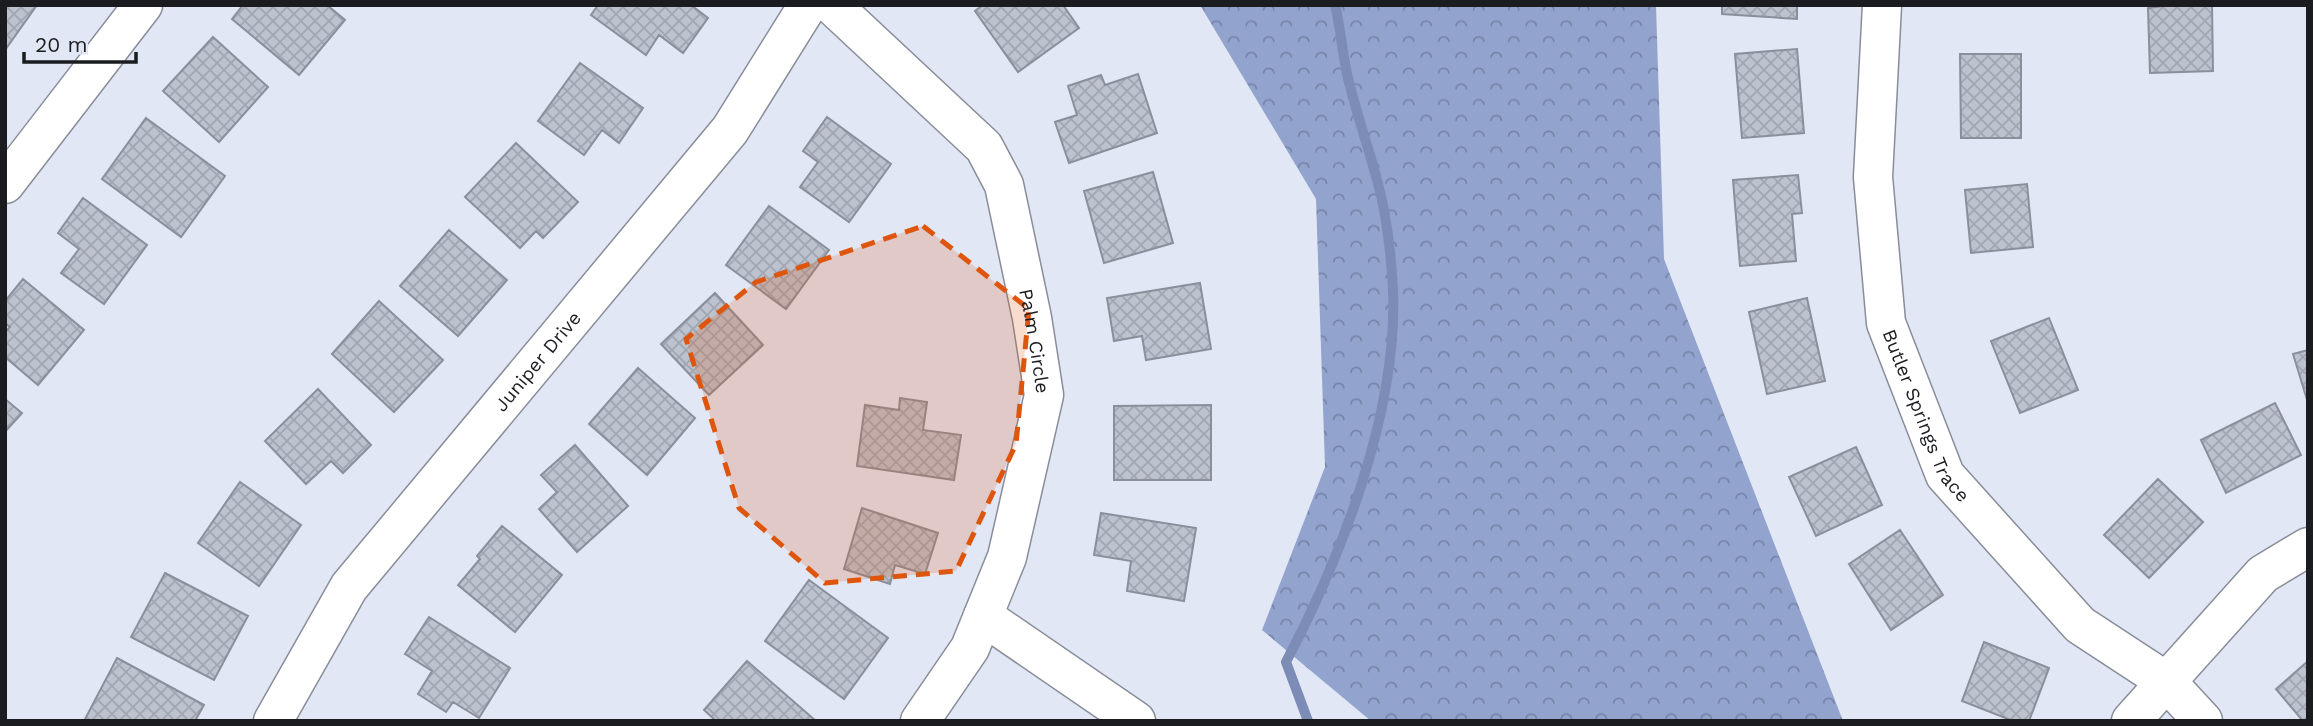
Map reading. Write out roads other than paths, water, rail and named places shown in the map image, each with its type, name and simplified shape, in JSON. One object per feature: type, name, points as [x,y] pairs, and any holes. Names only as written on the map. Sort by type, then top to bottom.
[{"type":"street","points":[[5,184],[143,5]]},
{"type":"street","name":"Juniper Drive","points":[[273,721],[349,587],[730,130],[808,5]]},
{"type":"street","name":"Palm Circle","points":[[832,5],[984,147],[1004,185],[1032,318],[1044,395],[1007,557],[970,648],[920,721]]},
{"type":"street","name":"Butler Springs Trace","points":[[1882,5],[1873,177],[1886,323],[1945,475],[2080,625],[2167,682],[2203,721]]},
{"type":"street","points":[[2132,721],[2263,574],[2308,547]]},
{"type":"street","points":[[983,616],[1136,721]]},
{"type":"waterway","points":[[1308,721],[1286,662],[1327,576],[1362,482],[1376,433],[1392,336],[1393,290],[1386,220],[1348,78],[1335,5]]}]
